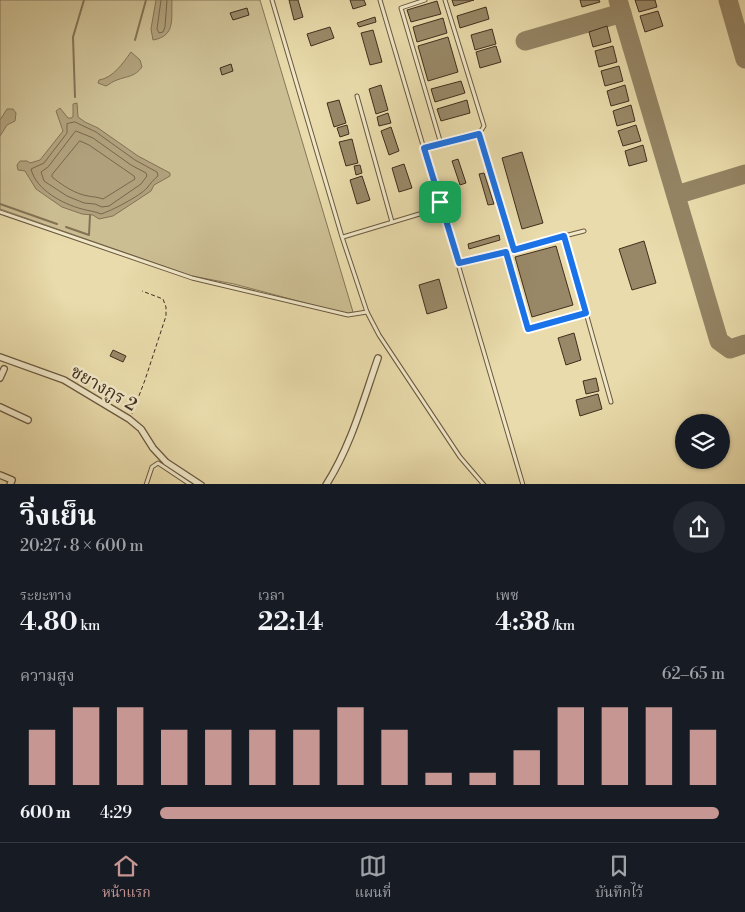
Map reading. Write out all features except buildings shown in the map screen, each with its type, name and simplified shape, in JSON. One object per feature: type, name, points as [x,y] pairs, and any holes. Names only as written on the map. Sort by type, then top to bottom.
[{"type":"street","name":"ชยางกูร 2","points":[[0,357],[64,380],[130,419],[141,429],[153,448],[166,462],[201,484]]},
{"type":"street","points":[[326,484],[336,469],[350,440],[378,358]]},
{"type":"street","points":[[0,378],[4,369]]},
{"type":"street","points":[[0,407],[28,420]]},
{"type":"street","points":[[0,476],[12,480],[10,484]]},
{"type":"lane","points":[[272,0],[342,237],[367,312],[379,335],[460,457],[484,484]]},
{"type":"lane","points":[[380,0],[523,484]]},
{"type":"lane","points":[[425,0],[401,8],[441,144]]},
{"type":"lane","points":[[424,148],[479,134],[484,126],[445,0]]},
{"type":"lane","points":[[357,96],[392,222]]},
{"type":"lane","points":[[479,134],[514,250]]},
{"type":"lane","points":[[342,237],[426,212],[440,202]]},
{"type":"lane","points":[[0,212],[192,278],[348,316],[367,312]]},
{"type":"lane","points":[[459,263],[584,231]]},
{"type":"lane","points":[[564,236],[611,402]]},
{"type":"lane","points":[[506,252],[528,329],[586,313]]},
{"type":"lane","points":[[146,484],[152,467],[158,463],[191,484]]},
{"type":"path","points":[[130,419],[166,316],[166,307],[163,299],[142,291]]},
{"type":"shaded area","points":[[0,0],[260,0],[353,312],[347,314],[234,284],[192,276],[0,209]]},
{"type":"water","points":[[156,0],[172,0],[172,20],[166,35],[153,40],[151,29]]},
{"type":"water","points":[[131,52],[140,60],[142,67],[139,70],[106,86],[98,83],[99,80],[109,76],[117,69]]},
{"type":"water","points":[[77,103],[78,117],[98,128],[138,156],[170,173],[170,176],[154,185],[151,191],[113,216],[99,219],[93,215],[82,214],[62,207],[36,189],[25,171],[18,170],[17,165],[20,161],[30,163],[40,160],[63,131],[56,111],[60,108],[68,118],[71,118],[73,117],[73,104]]},
{"type":"water","points":[[7,109],[13,109],[16,113],[15,121],[7,125],[0,136],[0,120]]},
{"type":"waterway","points":[[75,97],[73,37],[84,0]]},
{"type":"waterway","points":[[135,40],[146,0]]},
{"type":"waterway","points":[[0,204],[57,224]]},
{"type":"waterway","points":[[66,227],[89,235],[90,215]]},
{"type":"taxiway","points":[[618,0],[719,341],[730,349],[745,344]]},
{"type":"taxiway","points":[[728,0],[745,59]]},
{"type":"taxiway","points":[[525,41],[622,13]]},
{"type":"taxiway","points":[[676,195],[745,174]]},
{"type":"route","points":[[479,134],[514,250],[564,236],[586,313],[528,329],[506,252],[459,263],[440,202],[424,148],[479,134]]}]
